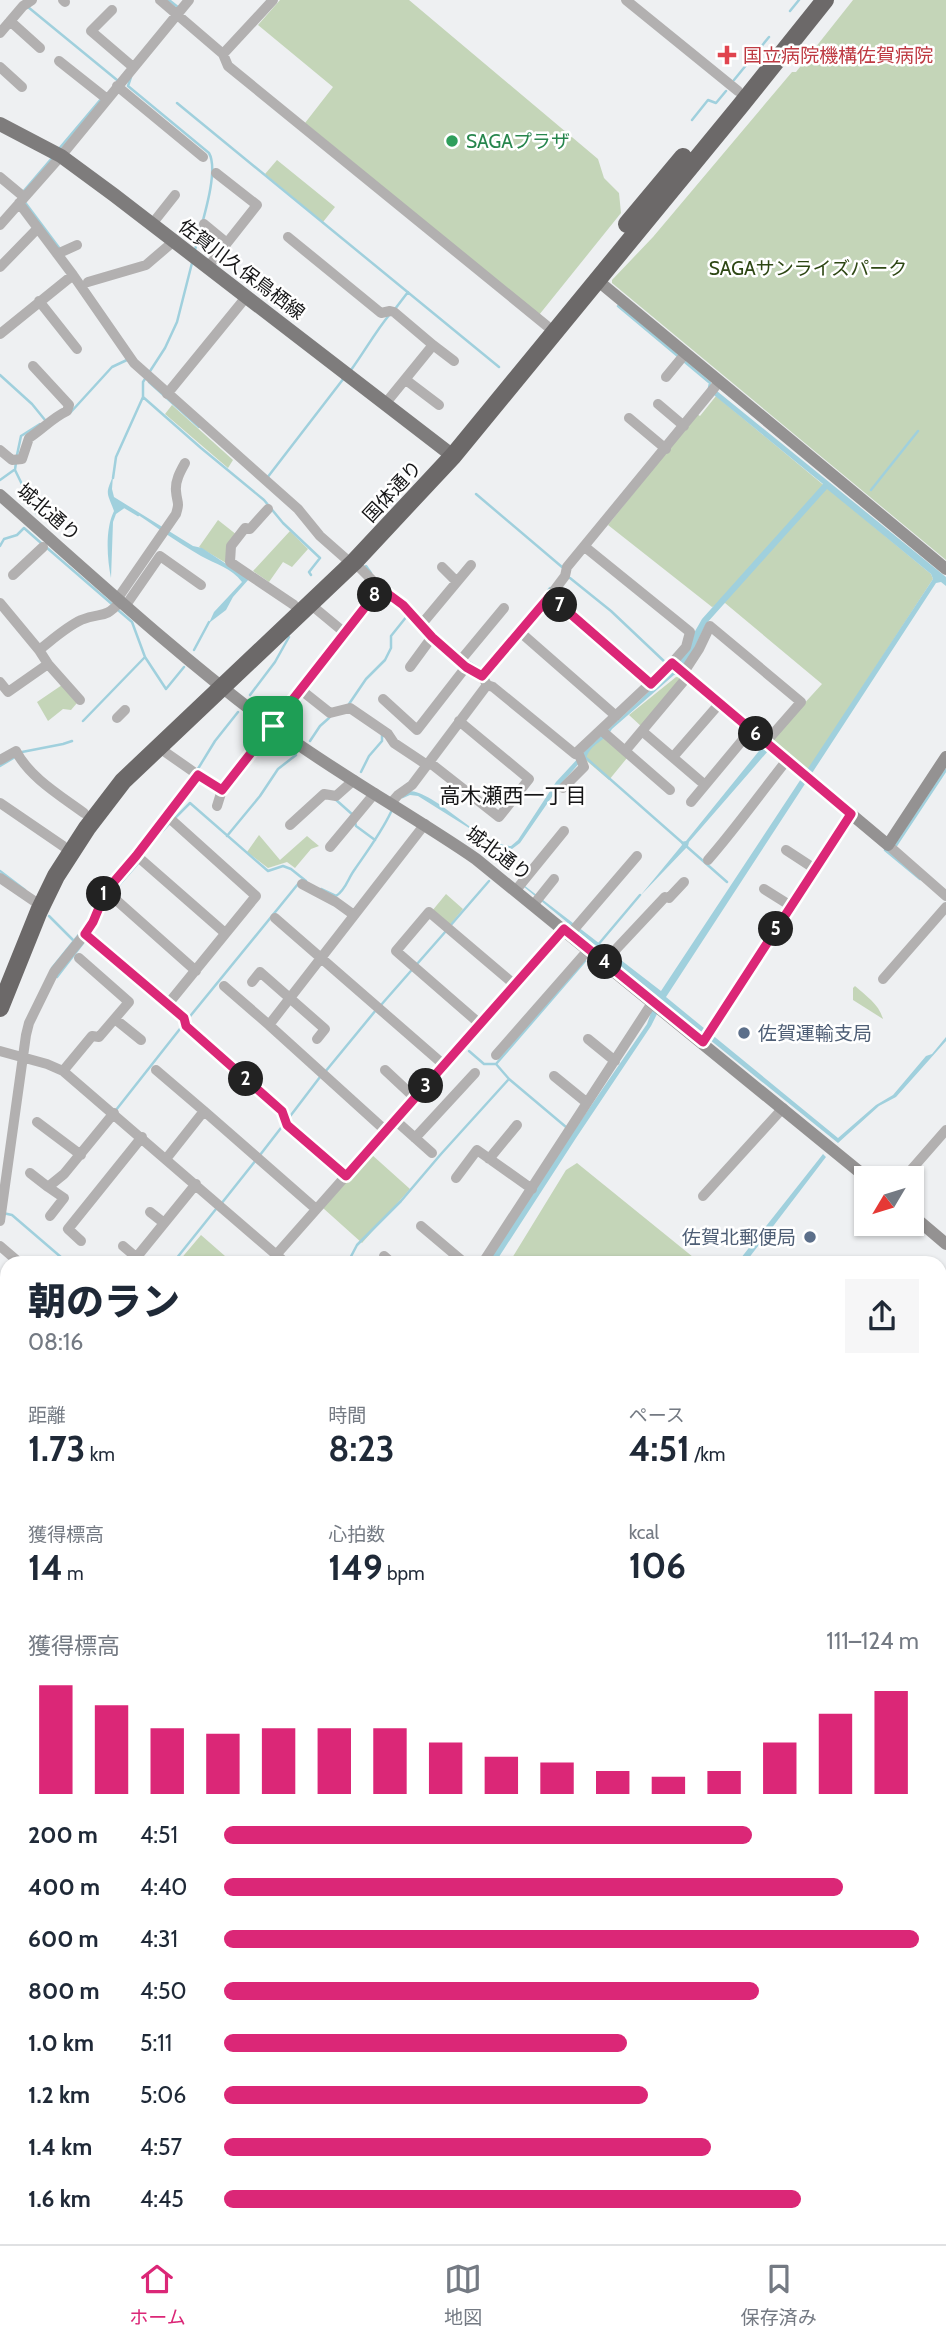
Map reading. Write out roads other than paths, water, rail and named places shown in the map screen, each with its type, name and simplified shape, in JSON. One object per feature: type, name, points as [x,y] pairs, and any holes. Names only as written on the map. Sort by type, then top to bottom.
[{"type":"highway","name":"国体通り","points":[[449,454],[646,202],[812,0]]},
{"type":"highway","name":"国体通り","points":[[0,1008],[56,876],[87,828],[123,781],[218,684],[350,560],[449,454],[597,280],[824,0]]},
{"type":"highway","name":"国体通り","points":[[0,981],[34,901],[63,846],[85,813],[133,755],[218,684]]},
{"type":"main road","name":"佐賀川久保鳥栖線","points":[[0,124],[61,156],[247,296],[449,454]]},
{"type":"street","points":[[160,0],[181,11],[223,54],[228,66],[547,326]]},
{"type":"street","points":[[223,54],[273,0]]},
{"type":"street","points":[[626,0],[738,91]]},
{"type":"street","points":[[0,33],[28,3]]},
{"type":"street","points":[[111,10],[91,31],[134,67]]},
{"type":"street","points":[[0,225],[21,197],[61,156],[104,97],[117,86],[181,11]]},
{"type":"street","points":[[10,21],[40,48]]},
{"type":"street","points":[[59,61],[104,97]]},
{"type":"street","points":[[0,67],[22,87]]},
{"type":"street","points":[[117,86],[203,157]]},
{"type":"street","points":[[208,267],[257,205],[216,173]]},
{"type":"street","points":[[0,177],[21,197],[38,228],[61,252],[73,275],[130,357],[147,376],[298,509],[320,536],[423,622],[432,637],[580,757],[584,767],[563,788]]},
{"type":"street","points":[[152,224],[176,195]]},
{"type":"street","points":[[204,224],[227,243]]},
{"type":"street","points":[[0,267],[38,228]]},
{"type":"street","points":[[288,237],[382,313],[392,311],[454,361]]},
{"type":"street","points":[[88,282],[146,265],[174,241]]},
{"type":"street","points":[[61,252],[77,245]]},
{"type":"street","points":[[0,334],[73,275]]},
{"type":"street","points":[[597,280],[685,354],[715,387],[946,569]]},
{"type":"street","points":[[167,394],[247,296]]},
{"type":"street","points":[[39,301],[77,349]]},
{"type":"street","points":[[386,404],[433,345]]},
{"type":"street","points":[[666,377],[685,354]]},
{"type":"street","points":[[0,450],[16,459],[22,459],[29,438],[67,411],[69,405],[33,366]]},
{"type":"street","points":[[405,380],[439,405]]},
{"type":"street","points":[[391,803],[412,785],[520,632],[565,576],[567,567],[681,424],[715,387]]},
{"type":"street","points":[[658,404],[681,424]]},
{"type":"street","points":[[629,418],[663,447]]},
{"type":"street","points":[[119,604],[176,514],[179,503],[177,478],[185,463]]},
{"type":"street","name":"城北通り","points":[[0,495],[119,604],[273,726],[425,824],[516,890],[537,900],[572,929],[589,949],[609,957],[657,1006],[706,1037],[783,1108],[854,1167]]},
{"type":"street","points":[[268,509],[250,529],[245,528],[231,546],[230,562],[345,634]]},
{"type":"street","points":[[13,575],[43,547]]},
{"type":"street","points":[[580,757],[601,730],[672,663],[686,647],[690,632],[585,547]]},
{"type":"street","points":[[39,650],[65,629],[83,619],[110,613],[160,556],[201,585]]},
{"type":"street","points":[[423,622],[471,565]]},
{"type":"street","points":[[442,567],[457,582]]},
{"type":"street","points":[[217,806],[222,790],[380,588]]},
{"type":"street","points":[[550,596],[651,684]]},
{"type":"street","points":[[0,603],[80,700]]},
{"type":"street","points":[[383,699],[417,730],[464,661],[505,608]]},
{"type":"street","points":[[625,751],[685,676],[710,626],[801,702],[769,745]]},
{"type":"street","points":[[520,632],[616,716]]},
{"type":"street","points":[[410,667],[432,637]]},
{"type":"street","points":[[672,663],[718,706],[769,745],[784,763],[807,777],[849,817],[944,891]]},
{"type":"street","points":[[0,682],[8,692],[48,664]]},
{"type":"street","points":[[301,690],[330,713],[350,708],[388,734],[394,743],[428,763],[499,817],[530,779],[459,721]]},
{"type":"street","points":[[673,757],[718,706]]},
{"type":"street","points":[[117,718],[125,710]]},
{"type":"street","points":[[601,730],[670,790]]},
{"type":"street","points":[[642,731],[705,785]]},
{"type":"street","points":[[691,802],[749,732]]},
{"type":"street","points":[[158,747],[222,790]]},
{"type":"street","points":[[0,760],[16,751],[21,761],[85,813]]},
{"type":"street","points":[[888,845],[946,757]]},
{"type":"street","points":[[708,860],[738,826],[747,810],[761,796],[784,763]]},
{"type":"street","points":[[1,1215],[20,1057],[29,1023],[54,972],[88,936],[109,894],[171,819],[195,773]]},
{"type":"street","points":[[290,825],[324,794],[334,796],[354,780]]},
{"type":"street","points":[[330,847],[375,793]]},
{"type":"street","points":[[1,805],[63,846]]},
{"type":"street","points":[[706,1037],[849,817]]},
{"type":"street","points":[[168,1004],[256,896],[171,819]]},
{"type":"street","points":[[269,1024],[425,824]]},
{"type":"street","points":[[516,890],[564,831]]},
{"type":"street","points":[[786,850],[815,869]]},
{"type":"street","points":[[0,1051],[63,1071],[116,1115],[140,1140],[166,1158],[194,1187],[220,1205],[276,1254],[515,985],[572,929],[637,856]]},
{"type":"street","points":[[139,859],[225,933]]},
{"type":"street","points":[[0,877],[34,901]]},
{"type":"street","points":[[537,900],[554,879]]},
{"type":"street","points":[[609,957],[664,897],[668,898],[684,882]]},
{"type":"street","points":[[302,884],[354,915]]},
{"type":"street","points":[[764,889],[791,906]]},
{"type":"street","points":[[109,894],[196,971]]},
{"type":"street","points":[[883,979],[946,906]]},
{"type":"street","points":[[480,1024],[396,951],[412,930],[429,912],[515,985]]},
{"type":"street","points":[[275,918],[444,1065]]},
{"type":"street","points":[[88,936],[168,1004],[282,1111],[286,1122],[346,1176]]},
{"type":"street","points":[[496,1055],[589,949]]},
{"type":"street","points":[[63,1071],[92,1036],[99,1037],[129,1002],[79,958]]},
{"type":"street","points":[[251,982],[260,972],[325,1029],[317,1039]]},
{"type":"street","points":[[224,986],[386,1130]]},
{"type":"street","points":[[487,1256],[528,1187],[615,1060],[657,1006]]},
{"type":"street","points":[[115,1019],[141,1040]]},
{"type":"street","points":[[588,1040],[615,1060]]},
{"type":"street","points":[[156,1070],[316,1209]]},
{"type":"street","points":[[385,1070],[415,1098]]},
{"type":"street","points":[[415,1138],[475,1073]]},
{"type":"street","points":[[554,1076],[586,1102]]},
{"type":"street","points":[[703,1196],[783,1108]]},
{"type":"street","points":[[166,1158],[204,1111]]},
{"type":"street","points":[[48,1187],[64,1174],[116,1115]]},
{"type":"street","points":[[395,1120],[432,1153]]},
{"type":"street","points":[[37,1122],[81,1155]]},
{"type":"street","points":[[489,1159],[517,1125]]},
{"type":"street","points":[[914,1166],[946,1130]]},
{"type":"street","points":[[80,1241],[68,1229],[140,1140]]},
{"type":"street","points":[[456,1178],[477,1150],[528,1187]]},
{"type":"street","points":[[30,1172],[64,1199],[50,1216]]},
{"type":"street","points":[[137,1256],[194,1187]]},
{"type":"street","points":[[150,1212],[164,1223]]},
{"type":"street","points":[[924,1225],[946,1244]]},
{"type":"street","points":[[421,1226],[457,1256]]},
{"type":"street","points":[[123,1246],[131,1256]]},
{"type":"water","points":[[712,387],[946,577],[946,586],[941,582],[936,583],[666,997],[838,1138],[876,1105],[893,1095],[946,1037],[946,1041],[896,1097],[879,1106],[838,1143],[663,1002],[651,1026],[500,1256],[492,1256],[647,1024],[657,996],[524,887],[661,991],[933,579],[931,574],[827,489],[706,624],[681,675],[674,675],[612,729],[560,785],[520,843],[512,849],[505,866],[504,850],[418,796],[410,795],[401,799],[408,791],[419,793],[486,837],[511,846],[518,840],[556,782],[672,670],[689,649],[702,619],[823,484],[709,391]]},
{"type":"water","points":[[113,476],[114,497],[249,579],[233,597],[226,610],[209,623],[214,612],[242,582],[228,570],[191,550],[126,507],[116,514],[113,522],[111,578],[108,544],[109,526],[114,511],[108,494]]},
{"type":"water","points":[[763,746],[768,751],[688,846],[640,896],[682,845],[681,842],[686,841]]},
{"type":"water","points":[[823,1154],[826,1157],[750,1256],[743,1256]]},
{"type":"waterway","points":[[169,0],[179,8]]},
{"type":"waterway","points":[[790,11],[799,0]]},
{"type":"waterway","points":[[28,7],[117,80]]},
{"type":"waterway","points":[[734,80],[769,37]]},
{"type":"waterway","points":[[131,77],[128,86],[209,153],[212,162],[211,186],[195,250]]},
{"type":"waterway","points":[[692,120],[708,100],[716,103],[726,91]]},
{"type":"waterway","points":[[58,150],[101,99]]},
{"type":"waterway","points":[[177,103],[499,367]]},
{"type":"waterway","points":[[22,193],[52,158]]},
{"type":"waterway","points":[[24,201],[60,249]]},
{"type":"waterway","points":[[113,478],[116,457],[143,397],[143,382],[165,348],[177,322],[192,263]]},
{"type":"waterway","points":[[395,309],[408,292]]},
{"type":"waterway","points":[[618,306],[710,383],[709,388]]},
{"type":"waterway","points":[[351,370],[390,314]]},
{"type":"waterway","points":[[70,413],[112,367],[129,359]]},
{"type":"waterway","points":[[0,375],[32,404],[45,420]]},
{"type":"waterway","points":[[267,478],[344,378]]},
{"type":"waterway","points":[[149,382],[199,427]]},
{"type":"waterway","points":[[143,397],[264,500],[283,523],[320,558],[309,572],[311,575]]},
{"type":"waterway","points":[[17,455],[21,436],[40,424]]},
{"type":"waterway","points":[[871,490],[918,431]]},
{"type":"waterway","points":[[16,462],[15,470],[36,513]]},
{"type":"waterway","points":[[0,480],[14,470]]},
{"type":"waterway","points":[[476,494],[564,566]]},
{"type":"waterway","points":[[123,506],[138,515]]},
{"type":"waterway","points":[[0,546],[4,539],[17,535],[24,528],[41,543]]},
{"type":"waterway","points":[[46,547],[113,605]]},
{"type":"waterway","points":[[366,566],[371,573]]},
{"type":"waterway","points":[[570,578],[611,611],[667,664]]},
{"type":"waterway","points":[[539,602],[550,588]]},
{"type":"waterway","points":[[118,610],[132,622],[145,657]]},
{"type":"waterway","points":[[349,704],[366,679],[385,660],[391,648],[391,636],[407,616]]},
{"type":"waterway","points":[[194,650],[209,622]]},
{"type":"waterway","points":[[432,630],[461,655]]},
{"type":"waterway","points":[[250,695],[275,662],[289,637]]},
{"type":"waterway","points":[[83,721],[145,657],[166,689],[184,667]]},
{"type":"waterway","points":[[466,660],[483,669]]},
{"type":"waterway","points":[[196,772],[215,741],[238,712]]},
{"type":"waterway","points":[[310,741],[329,718]]},
{"type":"waterway","points":[[361,772],[369,756],[382,741],[382,734]]},
{"type":"waterway","points":[[22,752],[72,741]]},
{"type":"waterway","points":[[772,741],[810,772]]},
{"type":"waterway","points":[[760,743],[781,762]]},
{"type":"waterway","points":[[227,836],[278,769],[296,755]]},
{"type":"waterway","points":[[0,766],[15,757]]},
{"type":"waterway","points":[[585,757],[727,882]]},
{"type":"waterway","points":[[786,766],[811,786]]},
{"type":"waterway","points":[[895,847],[946,770]]},
{"type":"waterway","points":[[335,799],[353,815]]},
{"type":"waterway","points":[[175,818],[190,803],[268,871],[283,866],[306,881]]},
{"type":"waterway","points":[[321,889],[336,896],[342,891],[391,812]]},
{"type":"waterway","points":[[355,822],[356,826],[375,840]]},
{"type":"waterway","points":[[158,836],[170,823]]},
{"type":"waterway","points":[[885,850],[920,879]]},
{"type":"waterway","points":[[112,893],[140,861]]},
{"type":"waterway","points":[[0,871],[25,890]]},
{"type":"waterway","points":[[99,896],[109,881]]},
{"type":"waterway","points":[[450,926],[489,881]]},
{"type":"waterway","points":[[187,1020],[298,884]]},
{"type":"waterway","points":[[597,946],[640,895]]},
{"type":"waterway","points":[[49,916],[73,940]]},
{"type":"waterway","points":[[52,968],[85,927]]},
{"type":"waterway","points":[[57,977],[93,930]]},
{"type":"waterway","points":[[381,1005],[446,931]]},
{"type":"waterway","points":[[496,1064],[585,961]]},
{"type":"waterway","points":[[325,1072],[376,1010]]},
{"type":"waterway","points":[[116,1110],[183,1025]]},
{"type":"waterway","points":[[469,1051],[484,1064],[496,1064],[509,1079],[566,1127]]},
{"type":"waterway","points":[[288,1119],[320,1077]]},
{"type":"waterway","points":[[351,1256],[357,1245],[401,1201],[508,1080]]},
{"type":"waterway","points":[[260,1155],[284,1124]]},
{"type":"waterway","points":[[221,1204],[256,1160]]},
{"type":"waterway","points":[[178,1256],[216,1209]]},
{"type":"waterway","points":[[3,1213],[12,1215],[60,1256]]},
{"type":"place","name":"国立病院機構佐賀病院","points":[[727,55]]},
{"type":"place","name":"SAGAプラザ","points":[[452,141]]},
{"type":"place","name":"佐賀運輸支局","points":[[744,1033]]},
{"type":"place","name":"佐賀北郵便局","points":[[810,1237]]},
{"type":"district","name":"高木瀬西一丁目","points":[[513,796]]},
{"type":"park label","name":"SAGAサンライズパーク","points":[[808,268]]}]
